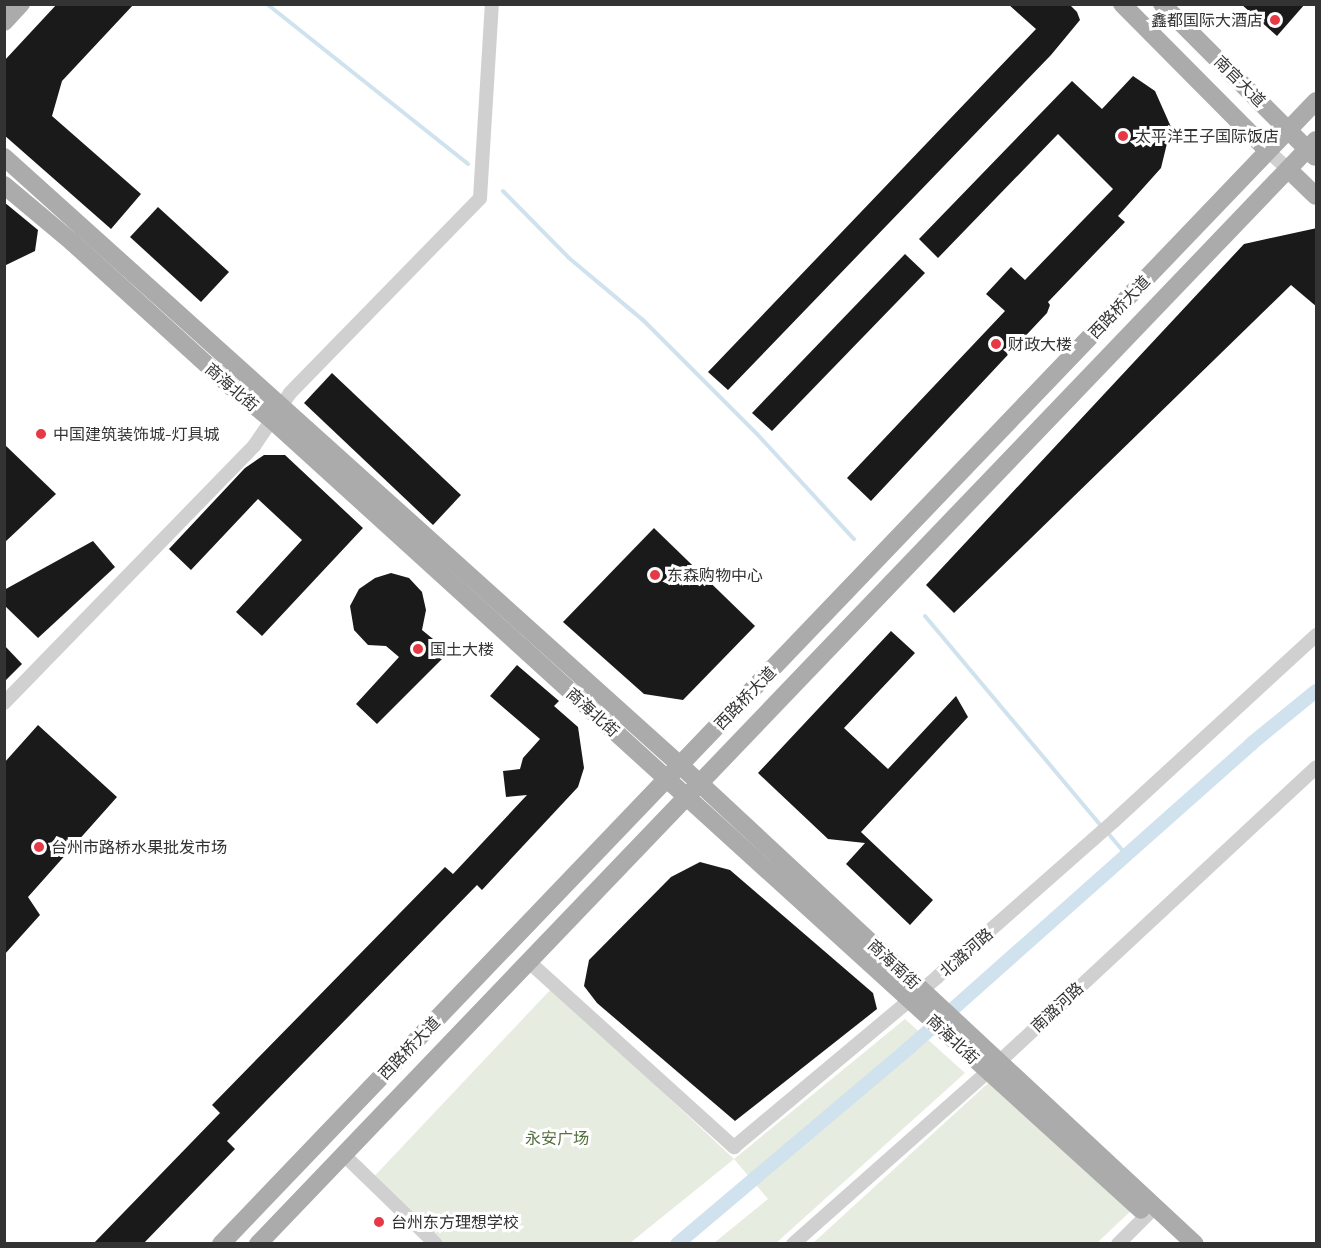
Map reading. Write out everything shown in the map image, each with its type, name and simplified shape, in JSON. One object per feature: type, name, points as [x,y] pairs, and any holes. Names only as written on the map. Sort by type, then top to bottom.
[{"type":"main road","points":[[4,21],[21,4]]},
{"type":"main road","points":[[1122,4],[1268,151]]},
{"type":"main road","name":"南官大道","points":[[1162,4],[1289,130],[1313,150]]},
{"type":"main road","name":"西路桥大道","points":[[221,1244],[1317,101]]},
{"type":"main road","name":"西路桥大道","points":[[258,1244],[1288,170],[1313,150]]},
{"type":"main road","name":"商海北街","points":[[4,157],[668,779],[693,789]]},
{"type":"main road","points":[[1288,170],[1317,196]]},
{"type":"main road","name":"商海北街","points":[[4,185],[277,413],[680,765],[693,789],[919,997]]},
{"type":"main road","name":"商海南街","points":[[919,997],[1151,1211],[1195,1244]]},
{"type":"main road","points":[[1151,1211],[1178,1244]]},
{"type":"street","points":[[4,703],[254,446],[290,393],[480,198],[492,4]]},
{"type":"street","points":[[1268,151],[1288,170]]},
{"type":"street","name":"北潞河路","points":[[528,961],[734,1147],[919,997],[1317,634]]},
{"type":"street","name":"南潞河路","points":[[793,1244],[993,1067],[1317,767]]},
{"type":"street","points":[[343,1154],[436,1244]]},
{"type":"street","points":[[1126,1240],[1151,1211]]},
{"type":"green space","name":"永安广场","points":[[552,988],[734,1159],[630,1243],[431,1243],[368,1183]]},
{"type":"green space","points":[[905,1019],[965,1073],[776,1243],[714,1243],[768,1199],[734,1159]]},
{"type":"green space","points":[[997,1075],[1136,1206],[1097,1243],[812,1244]]},
{"type":"building","points":[[57,4],[134,4],[62,81],[52,116],[141,194],[111,229],[4,135],[4,61]]},
{"type":"building","points":[[1008,4],[1069,4],[1077,12],[1080,20],[1051,55],[728,390],[708,372],[1036,29]]},
{"type":"building","name":"鑫都国际大酒店","points":[[1241,4],[1305,4],[1277,36]]},
{"type":"building","points":[[1133,76],[1155,91],[1171,127],[1161,168],[1118,216],[1125,222],[1048,302],[1050,305],[1047,313],[871,501],[847,478],[1005,311],[986,294],[1011,267],[1025,280],[1113,189],[1058,134],[938,258],[919,239],[1072,81],[1102,109]]},
{"type":"building","points":[[4,202],[38,230],[35,251],[4,266]]},
{"type":"building","points":[[158,207],[229,272],[201,302],[130,237]]},
{"type":"building","points":[[1317,228],[1317,307],[1291,285],[954,613],[926,585],[1244,244]]},
{"type":"building","points":[[905,254],[925,273],[772,431],[752,413]]},
{"type":"building","points":[[332,373],[461,495],[433,525],[304,403]]},
{"type":"building","points":[[4,444],[56,494],[4,543]]},
{"type":"building","points":[[264,455],[285,455],[363,528],[262,636],[236,612],[302,540],[258,499],[191,570],[169,549],[245,468]]},
{"type":"building","name":"东森购物中心","points":[[654,528],[755,626],[683,700],[644,694],[563,622]]},
{"type":"building","points":[[93,541],[115,567],[38,638],[4,605],[4,590]]},
{"type":"building","name":"国土大楼","points":[[391,573],[409,578],[422,592],[426,610],[422,630],[449,652],[377,724],[356,704],[399,657],[386,646],[368,645],[354,630],[350,606],[359,589],[375,578]]},
{"type":"building","points":[[891,631],[915,653],[844,728],[888,769],[956,696],[968,717],[861,832],[933,900],[910,925],[846,864],[865,843],[828,839],[758,773]]},
{"type":"building","points":[[4,645],[22,664],[4,682]]},
{"type":"building","points":[[517,665],[559,701],[554,706],[578,727],[584,768],[578,787],[482,890],[477,885],[227,1141],[235,1149],[143,1244],[93,1244],[220,1113],[212,1105],[445,867],[453,874],[527,795],[506,797],[503,771],[520,769],[523,758],[540,739],[490,696]]},
{"type":"building","name":"台州市路桥水果批发市场","points":[[38,725],[117,797],[28,897],[40,915],[4,955],[4,763]]},
{"type":"building","points":[[700,862],[730,870],[873,993],[877,1009],[735,1121],[597,1003],[584,986],[589,960],[671,877]]},
{"type":"waterway","points":[[267,4],[468,164]]},
{"type":"waterway","points":[[503,191],[569,258],[643,320],[757,434],[854,539]]},
{"type":"waterway","points":[[925,616],[1102,827]]},
{"type":"waterway","points":[[677,1244],[909,1048],[1251,744],[1316,691]]},
{"type":"waterway","points":[[1107,832],[1126,855]]},
{"type":"place","name":"鑫都国际大酒店","points":[[1275,20]]},
{"type":"place","name":"太平洋王子国际饭店","points":[[1123,136]]},
{"type":"place","name":"财政大楼","points":[[996,344]]},
{"type":"place","name":"中国建筑装饰城-灯具城","points":[[41,434]]},
{"type":"place","name":"东森购物中心","points":[[655,575]]},
{"type":"place","name":"国土大楼","points":[[418,649]]},
{"type":"place","name":"台州市路桥水果批发市场","points":[[39,847]]},
{"type":"place","name":"台州东方理想学校","points":[[379,1222]]}]
